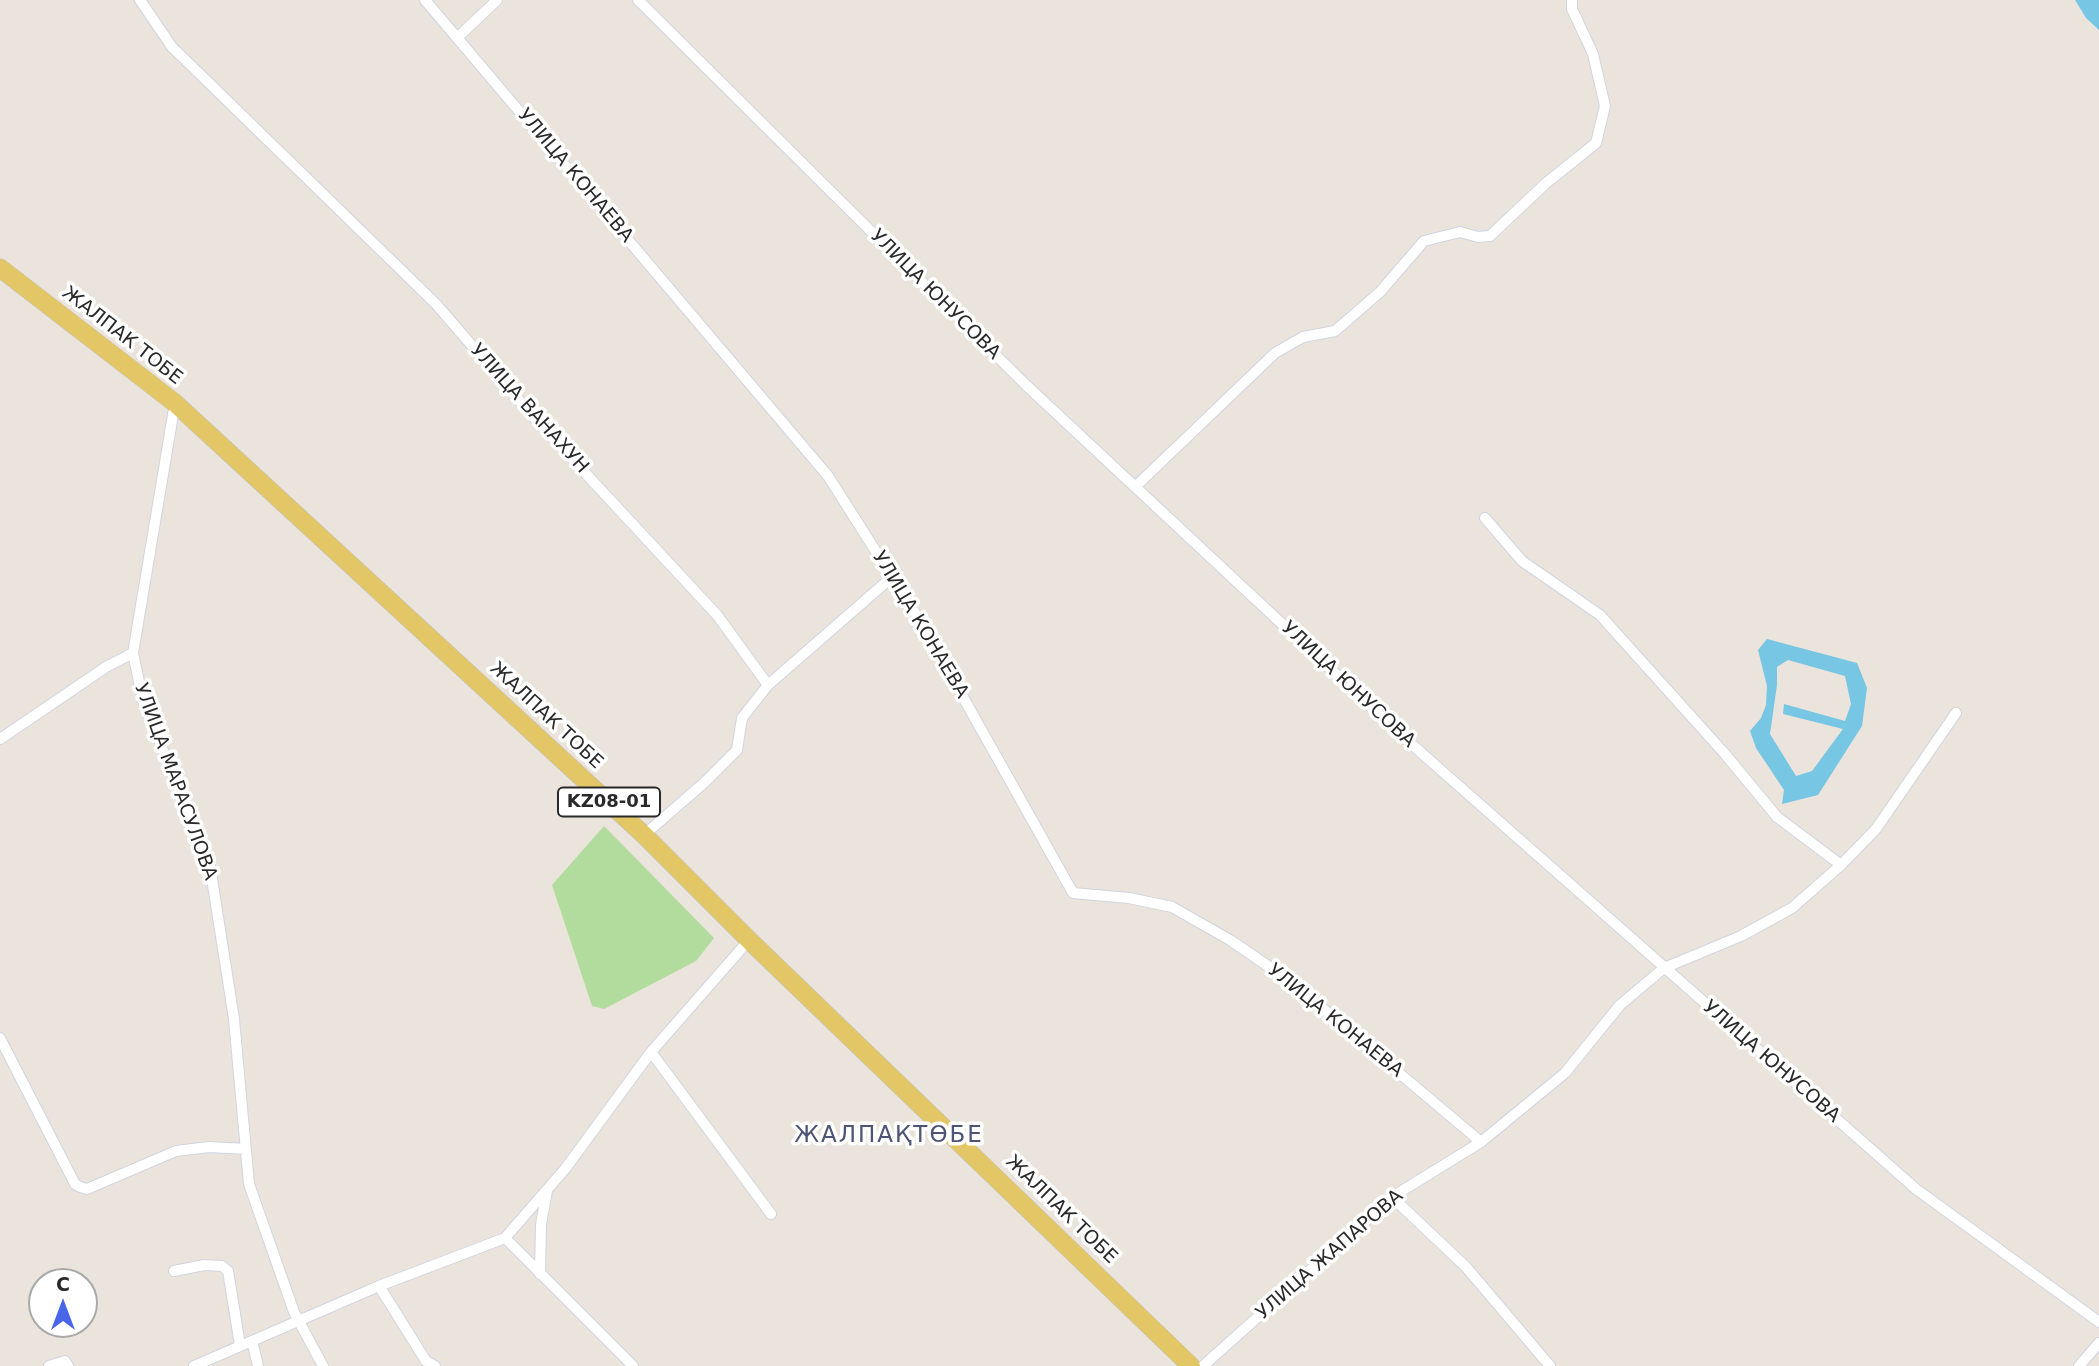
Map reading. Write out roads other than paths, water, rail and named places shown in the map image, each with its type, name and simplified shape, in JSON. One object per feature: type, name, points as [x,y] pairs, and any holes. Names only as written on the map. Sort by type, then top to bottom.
[{"type":"main road","name":"ЖАЛПАК ТОБЕ","points":[[0,268],[175,403],[644,835],[749,940],[1191,1366]]},
{"type":"street","name":"УЛИЦА ВАНАХУН","points":[[140,0],[172,47],[436,304],[536,420],[717,615],[768,685]]},
{"type":"street","name":"УЛИЦА КОНАЕВА","points":[[425,0],[828,476],[929,636],[1073,893],[1129,898],[1172,906],[1230,940],[1290,981],[1481,1142]]},
{"type":"street","points":[[458,37],[497,0]]},
{"type":"street","name":"УЛИЦА ЮНУСОВА","points":[[638,0],[1027,386],[1400,734],[1916,1189],[2099,1322]]},
{"type":"street","points":[[1135,487],[1275,353],[1303,337],[1335,331],[1380,292],[1424,241],[1460,232],[1478,237],[1490,236],[1545,184],[1596,143],[1605,106],[1593,54],[1572,9],[1572,0]]},
{"type":"street","name":"УЛИЦА МАРАСУЛОВА","points":[[175,403],[133,653],[142,701],[210,866],[234,1019],[249,1184],[299,1320],[323,1366]]},
{"type":"street","points":[[1485,518],[1522,561],[1600,615],[1725,754],[1777,817],[1841,865]]},
{"type":"street","points":[[644,835],[737,750],[742,718],[768,685],[892,577]]},
{"type":"street","points":[[0,739],[106,667],[133,653]]},
{"type":"street","name":"УЛИЦА ЖАПАРОВА","points":[[1203,1366],[1392,1197],[1481,1142],[1565,1073],[1620,1005],[1664,968],[1741,936],[1792,908],[1841,865],[1876,829],[1956,713]]},
{"type":"street","points":[[194,1366],[379,1286],[505,1238],[547,1191],[651,1052],[749,940]]},
{"type":"street","points":[[0,1038],[75,1184],[80,1187],[87,1189],[176,1151],[209,1147],[246,1149]]},
{"type":"street","points":[[651,1052],[771,1214]]},
{"type":"street","points":[[540,1274],[541,1224],[547,1191]]},
{"type":"street","points":[[1392,1197],[1466,1267],[1550,1366]]},
{"type":"street","points":[[505,1238],[633,1366]]},
{"type":"street","points":[[174,1270],[204,1265],[222,1266],[228,1272],[240,1345]]},
{"type":"street","points":[[379,1286],[426,1361],[435,1366]]},
{"type":"street","points":[[252,1341],[258,1366]]},
{"type":"street","points":[[2079,1366],[2099,1343]]},
{"type":"street","points":[[49,1366],[65,1361],[68,1366]]},
{"type":"water","points":[[2075,0],[2099,0],[2099,30],[2086,18]]},
{"type":"water","points":[[1767,639],[1857,663],[1867,688],[1862,726],[1818,795],[1782,804],[1784,790],[1756,748],[1750,731],[1761,718],[1766,705],[1767,686],[1758,650]],"holes":[[[1788,660],[1845,676],[1851,704],[1845,721],[1784,704],[1783,714],[1843,729],[1812,771],[1796,776],[1770,734],[1777,667]]]},
{"type":"district","name":"ЖАЛПАҚТӨБЕ","points":[[889,1136]]}]
